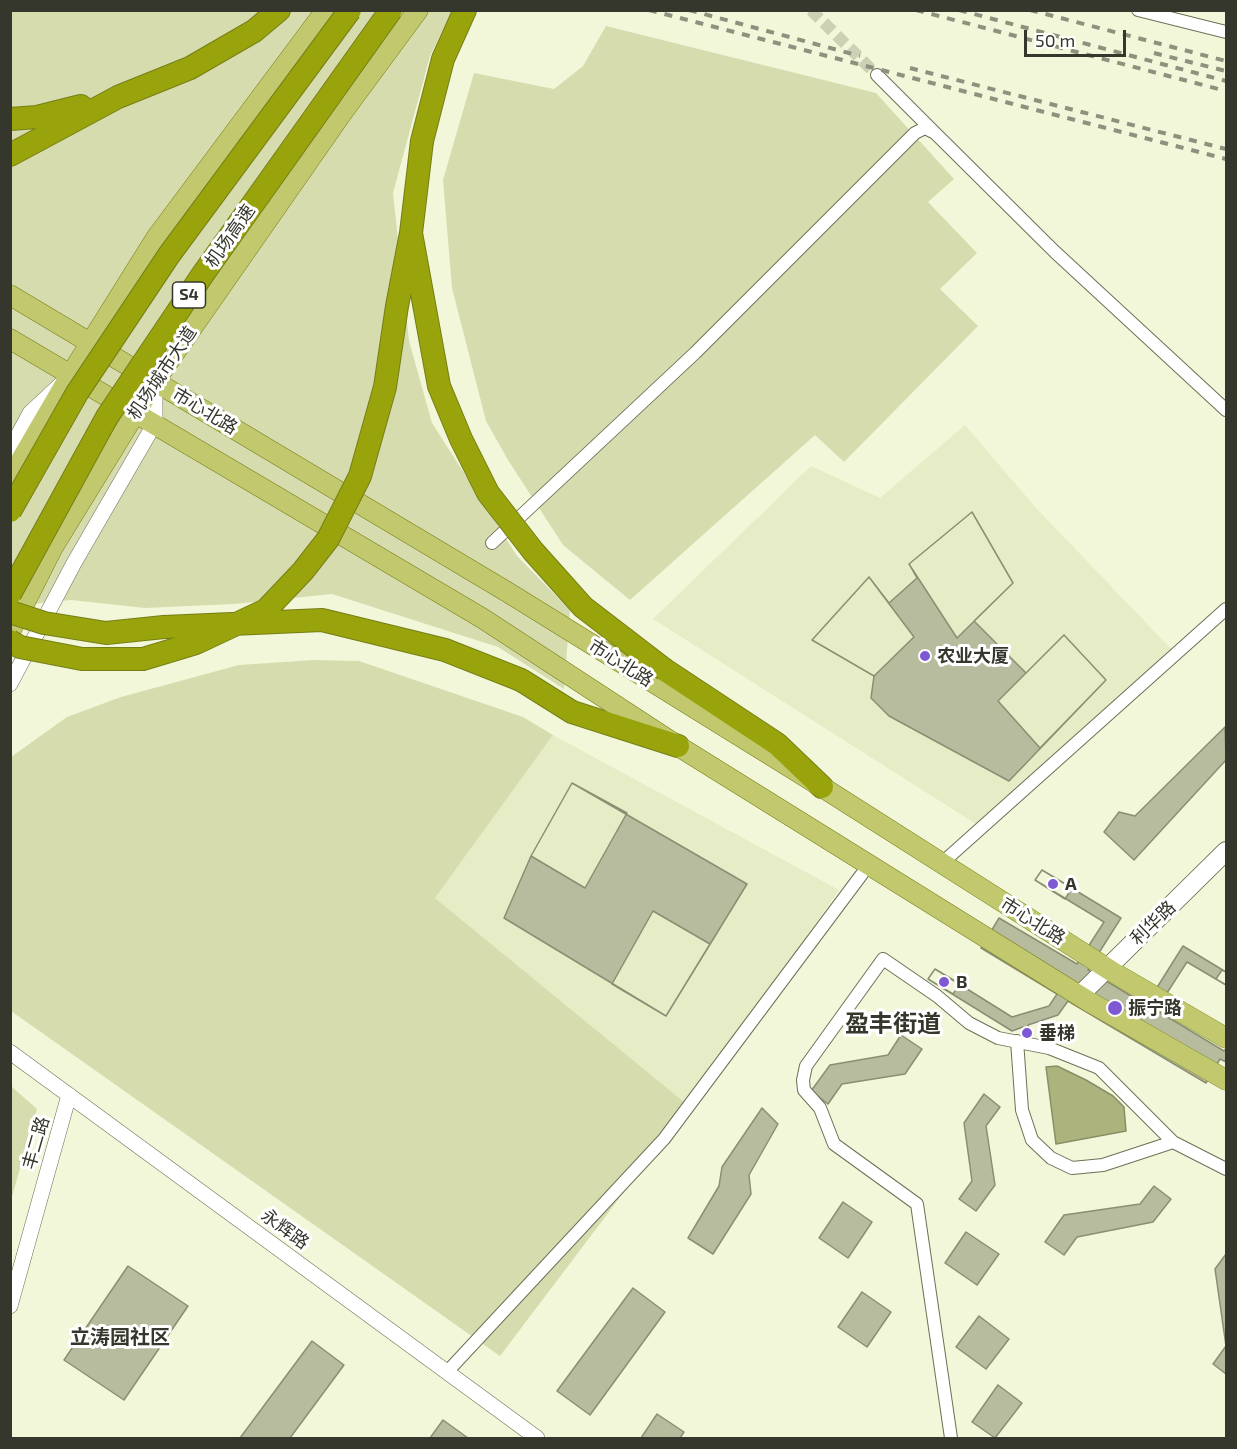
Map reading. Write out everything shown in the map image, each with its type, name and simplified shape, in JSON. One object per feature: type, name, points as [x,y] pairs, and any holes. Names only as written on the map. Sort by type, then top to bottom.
[{"type":"highway","points":[[10,156],[118,97],[190,68],[254,31],[279,10]]},
{"type":"highway","name":"机场高速","points":[[10,511],[77,393],[169,255],[350,10]]},
{"type":"highway","name":"机场高速","points":[[10,594],[107,417],[203,274],[391,10]]},
{"type":"highway","points":[[10,641],[20,647],[82,659],[143,659],[196,643],[266,610],[303,571],[328,539],[360,476],[385,387],[411,233],[422,141],[443,59],[465,10]]},
{"type":"highway","points":[[10,119],[37,117],[118,97]]},
{"type":"highway","points":[[411,233],[439,386],[461,439],[488,493],[533,551],[583,607],[665,670],[777,744],[822,786]]},
{"type":"highway","points":[[10,612],[44,623],[106,633],[164,627],[322,620],[445,650],[521,680],[572,712],[678,746]]},
{"type":"main road","points":[[10,479],[71,374],[156,238],[326,10]]},
{"type":"main road","name":"机场城市大道","points":[[10,632],[53,547],[155,381],[342,113],[418,10]]},
{"type":"main road","name":"市心北路","points":[[10,296],[499,587],[822,786],[1111,971],[1227,1038]]},
{"type":"main road","name":"市心北路","points":[[10,339],[482,618],[678,746],[1084,998],[1227,1080]]},
{"type":"main road","name":"利华路","points":[[1084,998],[1227,851]]},
{"type":"main road","name":"利华路","points":[[1111,971],[1227,867]]},
{"type":"street","points":[[1138,10],[1227,32]]},
{"type":"street","points":[[877,75],[1055,252],[1227,410]]},
{"type":"street","points":[[492,543],[704,345],[915,133],[925,128],[935,133]]},
{"type":"street","points":[[10,450],[30,413],[71,374]]},
{"type":"street","points":[[10,684],[74,563],[154,423],[155,381]]},
{"type":"street","points":[[942,863],[1227,609]]},
{"type":"street","points":[[447,1372],[664,1139],[862,874]]},
{"type":"street","points":[[951,1438],[916,1204],[834,1144],[820,1108],[804,1090],[806,1065],[883,959],[937,996],[969,1023],[998,1038],[1049,1048],[1099,1068],[1173,1142],[1227,1169]]},
{"type":"street","points":[[1017,1041],[1022,1110],[1032,1140],[1050,1158],[1072,1168],[1103,1166],[1173,1142]]},
{"type":"street","name":"永辉路","points":[[10,1052],[537,1438]]},
{"type":"street","name":"丰二路","points":[[10,1306],[69,1095]]},
{"type":"shaded area","points":[[10,11],[452,11],[430,56],[393,193],[409,341],[432,423],[517,556],[570,610],[564,689],[498,647],[332,594],[234,604],[145,608],[71,600],[11,606]]},
{"type":"shaded area","points":[[606,26],[876,93],[954,179],[928,202],[977,253],[940,289],[978,326],[844,462],[815,435],[630,600],[563,545],[508,460],[486,421],[452,288],[443,180],[474,73],[554,89],[583,66]]},
{"type":"shaded area","points":[[965,425],[1036,508],[1175,653],[979,826],[653,619],[811,466],[880,498]]},
{"type":"shaded area","points":[[314,660],[359,661],[523,717],[553,735],[435,898],[689,1106],[500,1356],[11,1011],[11,757],[67,717],[121,697],[239,665]]},
{"type":"shaded area","points":[[553,735],[839,890],[689,1106],[435,898]]},
{"type":"shaded area","points":[[1057,1066],[1113,1096],[1124,1107],[1126,1131],[1056,1144],[1046,1067]]},
{"type":"shaded area","points":[[11,1086],[37,1109],[11,1200]]},
{"type":"building","name":"农业大厦","points":[[972,512],[1013,583],[974,621],[1026,673],[1064,635],[1106,680],[1009,781],[889,716],[871,698],[874,676],[812,640],[869,577],[889,603],[917,578],[909,564]]},
{"type":"building","points":[[972,512],[1013,583],[957,638],[909,564]]},
{"type":"building","points":[[869,577],[914,637],[874,676],[812,640]]},
{"type":"building","points":[[1064,635],[1106,680],[1040,748],[998,701]]},
{"type":"building","points":[[1225,727],[1226,760],[1134,860],[1104,832],[1119,812],[1135,816]]},
{"type":"building","points":[[572,783],[627,813],[585,888],[531,856]]},
{"type":"building","points":[[572,783],[747,884],[666,1016],[504,918],[531,856]]},
{"type":"building","name":"振宁路","points":[[1042,870],[1121,918],[1088,970],[1146,1005],[1183,946],[1226,972],[1226,985],[1187,962],[1156,1010],[1224,1051],[1226,1049],[1226,1062],[1220,1059],[1206,1083],[1068,1001],[1058,1015],[1028,1025],[1031,1036],[1025,1038],[1023,1027],[1012,1031],[928,979],[935,969],[1012,1017],[1049,1006],[1057,994],[981,948],[999,918],[1077,964],[1104,922],[1035,880]]},
{"type":"building","name":"A","points":[[1042,870],[1072,888],[1065,899],[1035,880]]},
{"type":"building","points":[[653,911],[710,944],[666,1016],[612,984]]},
{"type":"building","name":"B","points":[[935,969],[960,984],[953,994],[928,979]]},
{"type":"building","points":[[1222,970],[1226,972],[1226,985],[1216,979]]},
{"type":"building","points":[[901,1035],[922,1049],[905,1074],[842,1084],[828,1104],[811,1091],[830,1065],[888,1055]]},
{"type":"building","points":[[984,1094],[1000,1107],[986,1126],[995,1185],[976,1211],[959,1199],[972,1181],[964,1123]]},
{"type":"building","points":[[762,1108],[778,1124],[749,1175],[751,1194],[713,1254],[688,1238],[719,1186],[722,1167]]},
{"type":"building","points":[[1154,1186],[1171,1199],[1153,1222],[1077,1237],[1064,1255],[1045,1242],[1064,1215],[1140,1204]]},
{"type":"building","points":[[843,1202],[872,1222],[848,1258],[819,1238]]},
{"type":"building","points":[[966,1232],[999,1254],[977,1285],[945,1263]]},
{"type":"building","points":[[1226,1254],[1226,1346],[1215,1269]]},
{"type":"building","points":[[128,1266],[188,1306],[124,1400],[64,1360]]},
{"type":"building","points":[[633,1288],[665,1312],[590,1415],[557,1391]]},
{"type":"building","points":[[862,1292],[891,1312],[867,1347],[838,1327]]},
{"type":"building","points":[[979,1316],[1009,1339],[986,1369],[956,1347]]},
{"type":"building","points":[[312,1341],[344,1365],[290,1438],[240,1438]]},
{"type":"building","points":[[1226,1346],[1226,1374],[1213,1364]]},
{"type":"building","points":[[998,1385],[1022,1403],[995,1438],[972,1422]]},
{"type":"building","points":[[657,1414],[684,1432],[680,1438],[641,1438]]},
{"type":"building","points":[[443,1420],[468,1438],[430,1438]]},
{"type":"tunnel","points":[[811,10],[877,75]]},
{"type":"railway","points":[[649,10],[1226,159]]},
{"type":"railway","points":[[689,10],[860,56]]},
{"type":"railway","points":[[916,10],[1226,91]]},
{"type":"railway","points":[[959,10],[1226,81]]},
{"type":"railway","points":[[1030,10],[1226,61]]},
{"type":"railway","points":[[1154,53],[1226,71]]},
{"type":"railway","points":[[910,68],[1226,149]]},
{"type":"place","name":"农业大厦","points":[[925,656]]},
{"type":"place","name":"A","points":[[1053,884]]},
{"type":"place","name":"B","points":[[944,982]]},
{"type":"place","name":"振宁路","points":[[1115,1008]]},
{"type":"place","name":"垂梯","points":[[1027,1033]]},
{"type":"district","name":"盈丰街道","points":[[893,1024]]},
{"type":"district","name":"立涛园社区","points":[[120,1337]]}]
